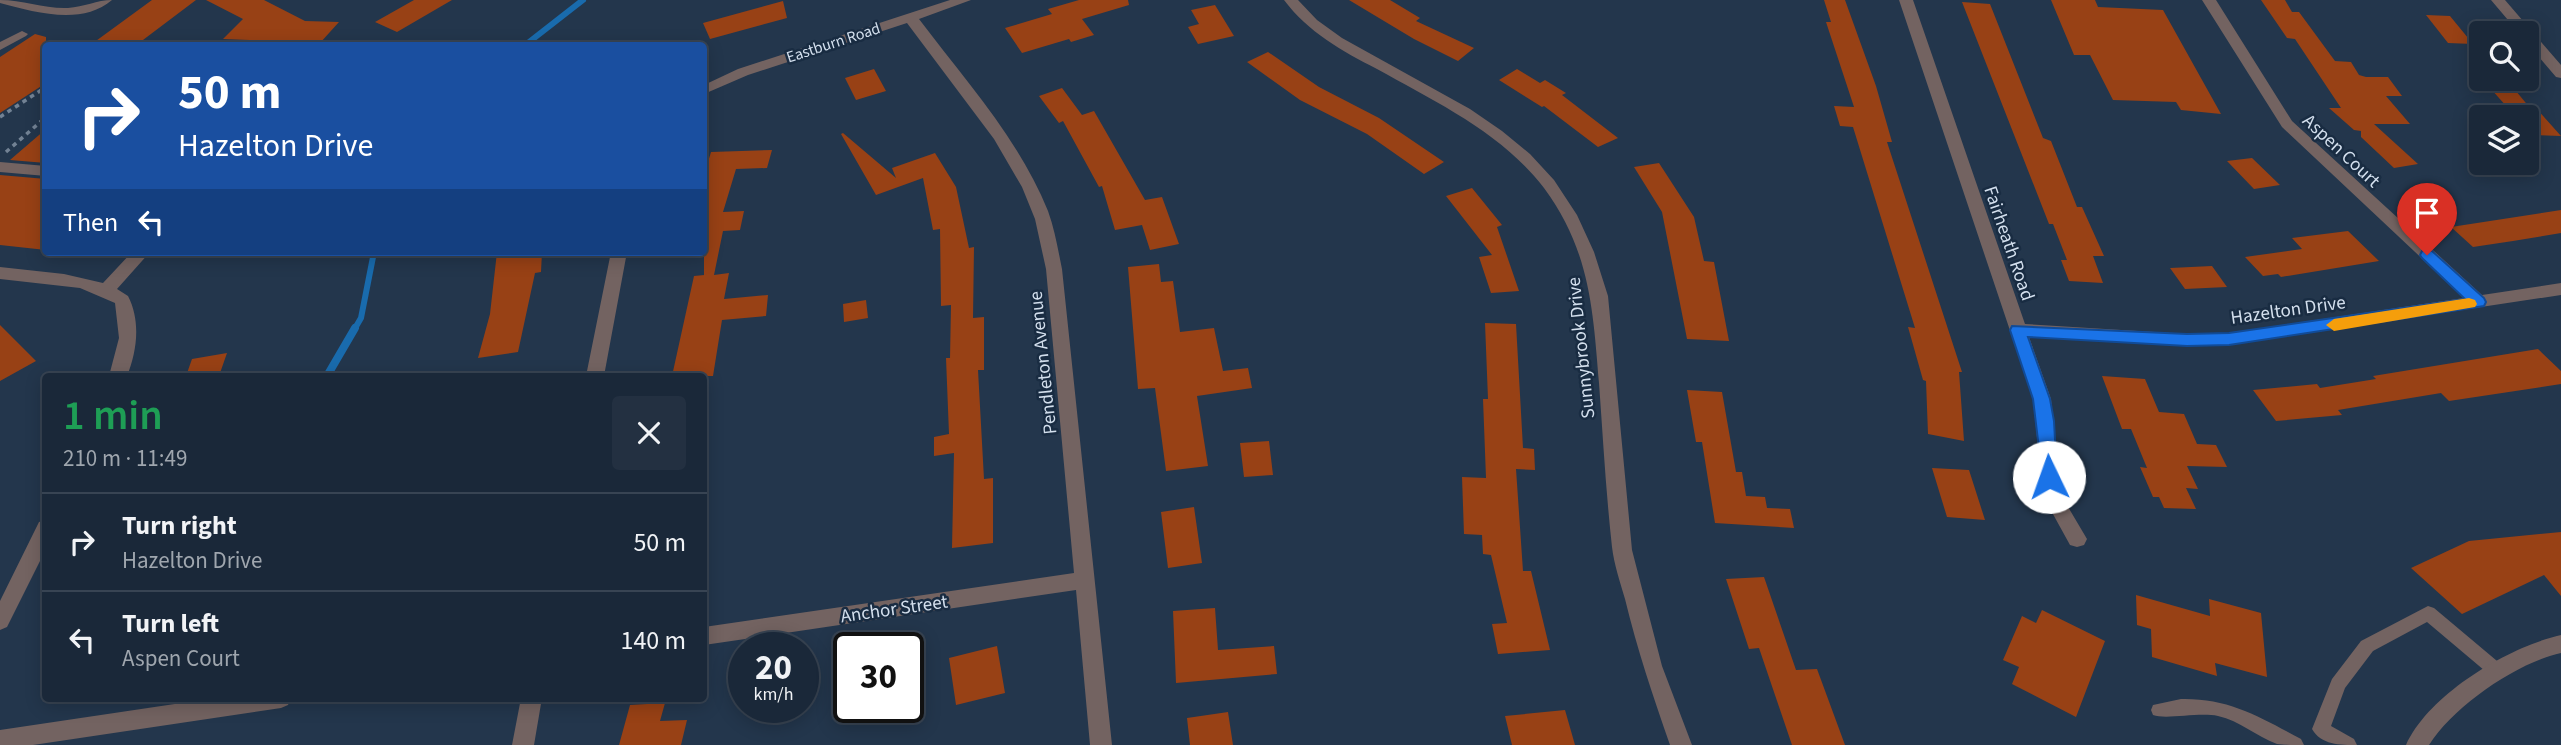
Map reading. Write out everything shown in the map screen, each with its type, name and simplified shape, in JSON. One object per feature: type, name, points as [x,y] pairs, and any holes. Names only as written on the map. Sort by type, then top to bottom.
[{"type":"street","name":"Eastburn Road","points":[[707,88],[743,72],[964,0]]},
{"type":"street","name":"Sunnybrook Drive","points":[[1291,0],[1320,30],[1343,46],[1452,103],[1485,125],[1541,174],[1571,215],[1590,259],[1600,296],[1622,550],[1649,656],[1681,745]]},
{"type":"street","name":"Fairheath Road","points":[[1906,0],[2044,411],[2052,496],[2077,539]]},
{"type":"street","name":"Aspen Court","points":[[2210,0],[2287,124],[2479,302]]},
{"type":"street","points":[[2498,0],[2515,21]]},
{"type":"street","name":"Pendleton Avenue","points":[[910,17],[1007,149],[1029,185],[1046,229],[1054,269],[1101,745]]},
{"type":"street","points":[[2539,49],[2561,74]]},
{"type":"street","points":[[0,167],[42,171]]},
{"type":"street","points":[[106,290],[138,256]]},
{"type":"street","points":[[596,373],[618,256]]},
{"type":"street","points":[[0,273],[56,279],[106,290],[122,300],[128,315],[125,354],[119,373]]},
{"type":"street","name":"Hazelton Drive","points":[[2018,330],[2174,340],[2229,339],[2561,289]]},
{"type":"street","points":[[0,621],[42,536]]},
{"type":"street","name":"Anchor Street","points":[[707,636],[1084,580]]},
{"type":"street","points":[[2417,745],[2427,727],[2453,701],[2497,671],[2561,644]]},
{"type":"street","points":[[0,740],[254,702]]},
{"type":"street","points":[[523,745],[531,702]]},
{"type":"lane","points":[[1,0],[52,12],[69,13],[107,0]]},
{"type":"lane","points":[[0,47],[22,34]]},
{"type":"lane","points":[[2348,745],[2321,729],[2338,684],[2367,646],[2428,613],[2497,671]]},
{"type":"lane","points":[[2159,710],[2189,705],[2230,710],[2295,745]]},
{"type":"path","points":[[0,117],[42,90]]},
{"type":"path","points":[[0,157],[42,120]]},
{"type":"building","points":[[152,0],[196,0],[140,42],[94,42]]},
{"type":"building","points":[[206,0],[264,0],[305,21],[339,22],[321,42],[223,39],[243,19]]},
{"type":"building","points":[[414,0],[452,0],[397,32],[375,22]]},
{"type":"building","points":[[1079,0],[1128,0],[1129,5],[1082,19],[1094,35],[1071,42],[1069,39],[1022,53],[1005,28],[1052,14],[1048,9]]},
{"type":"building","points":[[1349,0],[1390,0],[1420,18],[1416,21],[1474,48],[1458,61],[1414,39]]},
{"type":"building","points":[[1824,0],[1845,0],[1876,86],[1892,142],[1887,142],[1962,372],[1959,372],[1964,441],[1928,434],[1926,381],[1923,380],[1908,327],[1915,328],[1853,127],[1840,126],[1834,106],[1854,107],[1826,22],[1831,22]]},
{"type":"building","points":[[2051,0],[2095,0],[2098,7],[2163,10],[2221,114],[2181,110],[2176,102],[2113,100],[2090,55],[2074,55]]},
{"type":"building","points":[[2261,0],[2285,0],[2292,12],[2299,12],[2335,61],[2351,62],[2359,75],[2388,77],[2402,96],[2386,96],[2410,124],[2374,124],[2418,164],[2394,168],[2361,137],[2361,131],[2354,130],[2329,108],[2341,108],[2295,39],[2287,38]]},
{"type":"building","points":[[783,1],[787,18],[710,39],[703,23]]},
{"type":"building","points":[[1962,2],[1990,4],[2043,138],[2051,141],[2077,207],[2082,207],[2104,256],[2093,256],[2103,283],[2069,281],[2061,260],[2067,260],[2053,224],[2049,224]]},
{"type":"building","points":[[1215,5],[1234,36],[1198,44],[1188,27],[1199,24],[1191,10]]},
{"type":"building","points":[[2426,15],[2450,16],[2469,39],[2469,44],[2448,43]]},
{"type":"building","points":[[35,34],[46,37],[46,42],[42,42],[42,86],[0,113],[0,57]]},
{"type":"building","points":[[1268,52],[1319,87],[1379,118],[1444,162],[1424,174],[1367,134],[1300,100],[1247,62]]},
{"type":"building","points":[[874,69],[886,91],[856,100],[845,78]]},
{"type":"building","points":[[1517,69],[1540,83],[1545,80],[1566,93],[1562,95],[1618,138],[1598,147],[1544,106],[1499,80]]},
{"type":"building","points":[[1062,88],[1082,115],[1094,111],[1145,200],[1162,197],[1179,244],[1150,250],[1142,225],[1115,230],[1102,186],[1099,187],[1063,121],[1059,123],[1039,96]]},
{"type":"building","points":[[2493,91],[2516,91],[2528,105],[2505,105]]},
{"type":"building","points":[[2539,111],[2561,136],[2539,135]]},
{"type":"building","points":[[42,132],[42,163],[10,160]]},
{"type":"building","points":[[841,134],[896,178],[892,168],[935,153],[956,187],[969,248],[974,247],[973,318],[984,317],[984,370],[978,370],[984,479],[993,478],[993,543],[952,548],[954,453],[934,456],[934,437],[949,434],[946,358],[950,358],[951,305],[941,306],[940,229],[933,230],[923,178],[876,195]]},
{"type":"building","points":[[772,150],[767,168],[736,169],[723,212],[744,211],[740,230],[723,231],[714,275],[729,273],[724,299],[768,295],[766,316],[722,320],[713,376],[707,376],[707,373],[673,373],[694,276],[704,275],[704,256],[707,256],[707,165],[711,152]]},
{"type":"building","points":[[2252,158],[2280,185],[2254,189],[2227,161]]},
{"type":"building","points":[[1659,163],[1694,217],[1704,261],[1714,262],[1729,341],[1687,339],[1662,212],[1634,167]]},
{"type":"building","points":[[0,175],[42,179],[42,250],[0,245]]},
{"type":"building","points":[[1472,188],[1502,225],[1497,227],[1519,291],[1491,293],[1479,257],[1492,255],[1446,196]]},
{"type":"building","points":[[2561,210],[2561,233],[2513,241],[2473,247],[2451,227]]},
{"type":"building","points":[[2348,231],[2379,261],[2281,277],[2278,274],[2263,276],[2245,257],[2302,249],[2292,238]]},
{"type":"building","points":[[497,256],[542,256],[541,272],[535,273],[518,352],[478,358],[490,314]]},
{"type":"building","points":[[1159,264],[1161,282],[1173,281],[1180,332],[1214,328],[1223,371],[1248,368],[1252,388],[1197,396],[1208,466],[1166,471],[1155,388],[1138,389],[1128,267]]},
{"type":"building","points":[[2212,266],[2227,287],[2185,289],[2170,268]]},
{"type":"building","points":[[866,300],[868,318],[844,322],[843,304]]},
{"type":"building","points":[[1485,323],[1516,324],[1523,448],[1534,449],[1535,470],[1516,469],[1523,571],[1531,571],[1550,650],[1498,654],[1492,624],[1507,623],[1491,555],[1483,554],[1482,535],[1464,534],[1462,477],[1486,478],[1483,399],[1488,399]]},
{"type":"building","points":[[0,325],[36,361],[0,381]]},
{"type":"building","points":[[2538,349],[2561,371],[2561,384],[2449,401],[2441,393],[2338,410],[2342,415],[2276,421],[2253,390],[2317,384],[2320,388],[2376,379],[2373,376]]},
{"type":"building","points":[[227,353],[220,373],[187,373],[192,359]]},
{"type":"building","points":[[2102,376],[2145,379],[2159,412],[2184,414],[2197,444],[2216,445],[2227,467],[2187,466],[2198,489],[2186,488],[2196,509],[2164,508],[2159,497],[2153,497],[2140,467],[2147,468],[2131,429],[2122,429]]},
{"type":"building","points":[[1687,390],[1722,392],[1736,472],[1742,472],[1746,496],[1765,497],[1767,508],[1790,509],[1794,528],[1715,523],[1702,442],[1696,442]]},
{"type":"building","points":[[1269,441],[1273,475],[1244,477],[1240,443]]},
{"type":"building","points":[[1932,468],[1969,470],[1985,520],[1947,517]]},
{"type":"building","points":[[1194,507],[1202,563],[1168,568],[1161,512]]},
{"type":"building","points":[[2561,532],[2561,596],[2544,575],[2462,614],[2411,568],[2469,541]]},
{"type":"building","points":[[1764,577],[1796,670],[1817,669],[1845,745],[1792,745],[1759,648],[1749,649],[1726,579]]},
{"type":"building","points":[[2136,595],[2210,616],[2209,599],[2261,613],[2267,677],[2215,663],[2217,676],[2152,657],[2151,629],[2137,625]]},
{"type":"building","points":[[1215,608],[1218,650],[1274,646],[1277,674],[1176,683],[1173,611]]},
{"type":"building","points":[[2042,610],[2105,641],[2076,717],[2012,684],[2019,667],[2003,660],[2022,616],[2036,623]]},
{"type":"building","points":[[997,646],[1005,693],[956,705],[949,658]]},
{"type":"building","points":[[665,703],[660,721],[687,720],[681,745],[619,745],[630,705]]},
{"type":"building","points":[[1565,710],[1575,745],[1512,745],[1505,716]]},
{"type":"building","points":[[1228,712],[1233,745],[1190,745],[1187,718]]},
{"type":"waterway","points":[[529,42],[583,0]]},
{"type":"waterway","points":[[354,330],[361,318],[373,256]]},
{"type":"waterway","points":[[329,373],[355,328]]},
{"type":"slow traffic","points":[[2334,325],[2469,304]]},
{"type":"route","points":[[2049,477],[2042,399],[2018,330],[2187,340],[2229,339],[2479,302],[2427,255]]}]
